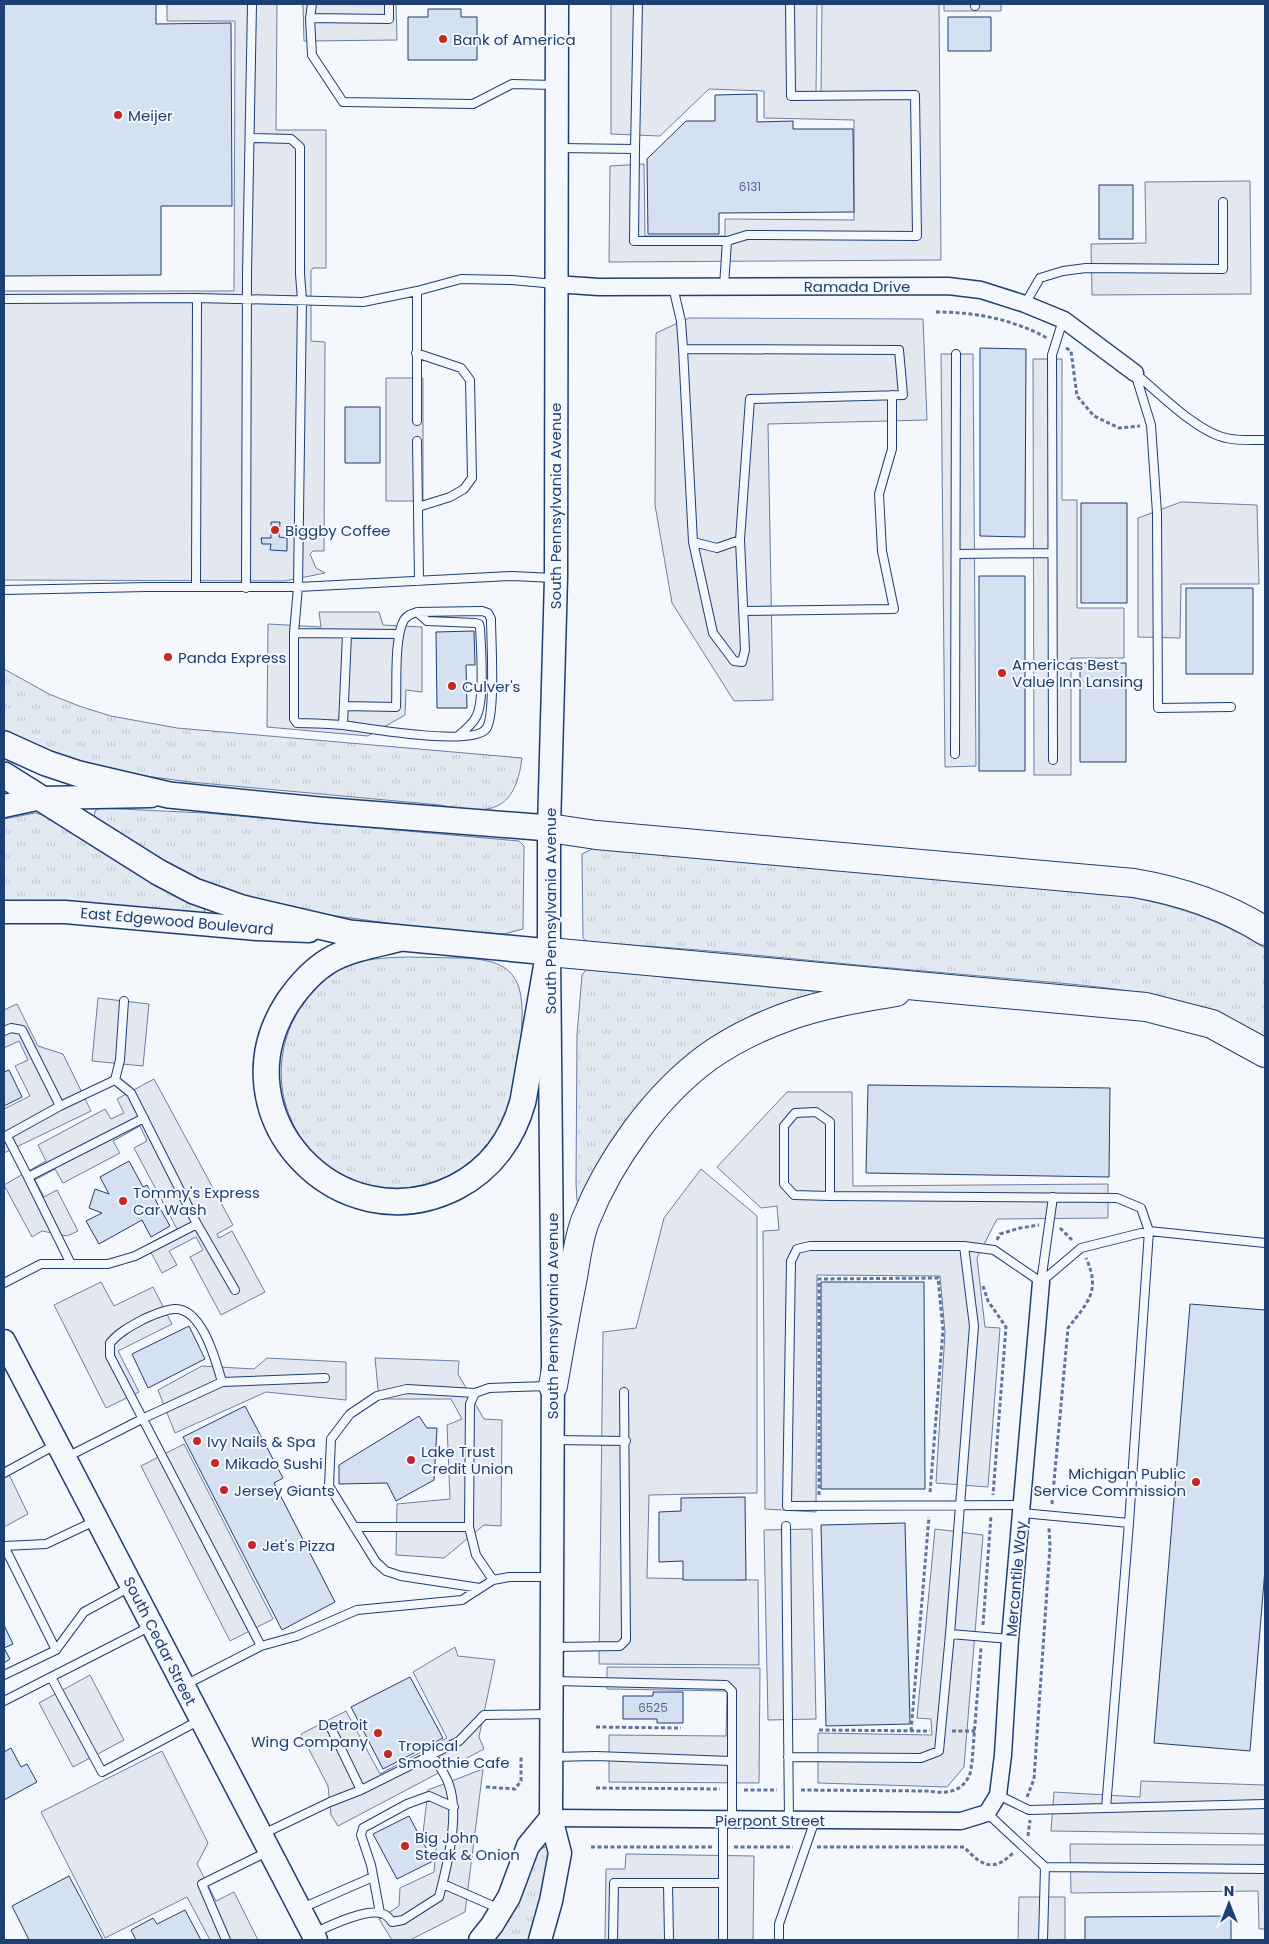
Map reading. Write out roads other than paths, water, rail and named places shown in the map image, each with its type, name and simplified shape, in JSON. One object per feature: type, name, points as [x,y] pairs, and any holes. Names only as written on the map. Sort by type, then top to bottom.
[{"type":"highway","points":[[549,828],[596,835],[1134,883],[1176,891],[1209,902],[1251,922],[1265,931]]},
{"type":"highway","points":[[549,952],[1146,1006],[1212,1024],[1265,1053]]},
{"type":"highway","points":[[553,1386],[575,1264],[586,1220],[604,1182],[633,1134],[666,1094],[708,1057],[756,1030],[789,1016],[837,1002],[929,986]]},
{"type":"main road","name":"South Pennsylvania Avenue","points":[[540,1940],[551,1901],[560,1853],[551,1818],[553,1386],[549,952],[549,828],[556,578],[555,284],[557,4]]},
{"type":"main road","points":[[4,744],[46,763],[91,778],[169,795],[319,810],[549,828]]},
{"type":"main road","points":[[4,775],[138,861],[194,891],[242,908],[349,933],[402,938],[549,952],[523,1100],[518,1118],[506,1142],[483,1169],[459,1186],[427,1198],[386,1201],[364,1197],[335,1187],[313,1172],[298,1157],[285,1139],[274,1117],[269,1101],[266,1069],[268,1049],[280,1015],[296,990],[311,974],[339,955],[402,938]]},
{"type":"main road","points":[[4,806],[41,798],[169,795]]},
{"type":"main road","name":"East Edgewood Boulevard","points":[[4,912],[64,912],[257,929],[349,933]]},
{"type":"main road","name":"South Cedar Street","points":[[4,1341],[314,1937]]},
{"type":"main road","points":[[480,1940],[502,1910],[517,1879],[528,1846],[551,1818]]},
{"type":"street","name":"Ramada Drive","points":[[555,284],[599,287],[948,286],[981,290],[1026,304],[1063,320],[1135,373]]},
{"type":"street","name":"Mercantile Way","points":[[987,1813],[998,1795],[1003,1755],[1010,1638],[1041,1282]]},
{"type":"street","name":"Pierpont Street","points":[[551,1818],[961,1821],[987,1813]]},
{"type":"lane","points":[[246,588],[252,4]]},
{"type":"lane","points":[[312,4],[310,18],[312,55],[343,102],[473,104],[512,84],[557,86]]},
{"type":"lane","points":[[310,18],[389,19],[389,4]]},
{"type":"lane","points":[[638,4],[634,241],[726,241],[747,235],[917,236],[914,95],[790,96],[790,4]]},
{"type":"lane","points":[[250,138],[291,139],[300,147],[300,274],[302,300],[298,587],[294,633],[294,719],[297,723],[343,725],[381,732],[458,736],[478,735],[486,729],[488,724],[492,694],[491,619],[488,613],[482,611],[417,612],[409,614],[404,619],[399,634],[396,707],[344,706]]},
{"type":"lane","points":[[557,148],[635,149]]},
{"type":"lane","points":[[1026,304],[1040,278],[1063,271],[1086,268],[1224,269],[1224,202]]},
{"type":"lane","points":[[724,286],[726,241]]},
{"type":"lane","points":[[4,299],[197,298],[363,302],[417,291],[461,279],[512,280],[555,284]]},
{"type":"lane","points":[[673,287],[681,321],[693,542],[713,633],[734,661],[742,662],[745,650],[740,540],[750,399],[903,395],[899,350],[683,349]]},
{"type":"lane","points":[[417,291],[417,421]]},
{"type":"lane","points":[[196,587],[197,298]]},
{"type":"lane","points":[[1053,760],[1052,355],[1063,320]]},
{"type":"lane","points":[[416,353],[461,368],[470,380],[472,458],[472,478],[464,489],[450,497],[418,507]]},
{"type":"lane","points":[[955,754],[956,354]]},
{"type":"lane","points":[[1135,373],[1202,427],[1214,434],[1226,438],[1265,440]]},
{"type":"lane","points":[[1135,373],[1151,426],[1157,503],[1158,708],[1231,707]]},
{"type":"lane","points":[[743,611],[894,609],[882,551],[879,494],[892,449],[892,395]]},
{"type":"lane","points":[[417,441],[419,581]]},
{"type":"lane","points":[[693,542],[717,548],[740,540]]},
{"type":"lane","points":[[956,554],[1052,553]]},
{"type":"lane","points":[[4,590],[298,587],[512,576],[556,578]]},
{"type":"lane","points":[[417,612],[427,622],[475,623],[480,628],[478,715],[472,724],[458,736]]},
{"type":"lane","points":[[294,633],[399,634]]},
{"type":"lane","points":[[343,725],[347,634]]},
{"type":"lane","points":[[115,1080],[120,1060],[124,1001]]},
{"type":"lane","points":[[4,1031],[10,1028],[22,1030],[60,1106]]},
{"type":"lane","points":[[71,1264],[5,1136],[60,1106],[115,1080]]},
{"type":"lane","points":[[115,1080],[131,1093],[198,1224],[235,1290]]},
{"type":"lane","points":[[830,1196],[830,1122],[816,1112],[795,1113],[784,1126],[784,1184],[794,1195],[830,1196],[1117,1198],[1141,1208],[1150,1231],[1130,1523],[1106,1808]]},
{"type":"lane","points":[[28,1178],[144,1118]]},
{"type":"lane","points":[[1041,1282],[1053,1197]]},
{"type":"lane","points":[[4,1283],[41,1264],[108,1264],[135,1256],[198,1224]]},
{"type":"lane","points":[[1041,1282],[1081,1248],[1150,1231],[1265,1243]]},
{"type":"lane","points":[[1041,1282],[994,1250],[964,1246],[810,1246],[797,1249],[791,1261],[787,1506],[992,1504],[1050,1516],[1130,1523]]},
{"type":"lane","points":[[788,1757],[921,1758],[939,1751],[974,1326],[964,1246]]},
{"type":"lane","points":[[222,1382],[215,1353],[194,1316],[175,1309],[156,1313],[117,1334],[110,1343],[110,1356],[144,1418],[261,1646]]},
{"type":"lane","points":[[4,1473],[144,1418],[222,1382],[325,1378]]},
{"type":"lane","points":[[480,1588],[401,1576],[386,1571],[376,1562],[329,1486],[331,1439],[350,1414],[377,1396],[406,1390],[476,1393],[489,1388],[553,1386]]},
{"type":"lane","points":[[552,1646],[620,1646],[626,1640],[626,1441],[624,1392]]},
{"type":"lane","points":[[476,1393],[470,1404],[469,1527],[476,1555],[493,1580]]},
{"type":"lane","points":[[552,1440],[626,1441]]},
{"type":"lane","points":[[56,1650],[4,1546],[46,1544],[97,1520]]},
{"type":"lane","points":[[786,1526],[789,1820]]},
{"type":"lane","points":[[354,1527],[469,1527]]},
{"type":"lane","points":[[183,1686],[261,1646],[297,1636],[357,1610],[462,1600],[493,1580],[509,1577],[552,1577]]},
{"type":"lane","points":[[4,1675],[56,1650],[84,1612],[131,1586]]},
{"type":"lane","points":[[4,1701],[152,1626]]},
{"type":"lane","points":[[950,1634],[1010,1638]]},
{"type":"lane","points":[[51,1678],[102,1772],[200,1719]]},
{"type":"lane","points":[[552,1681],[726,1685],[732,1691],[731,1790],[723,1847],[723,1940]]},
{"type":"lane","points":[[226,1940],[202,1884],[330,1802],[361,1790],[459,1741],[484,1715],[552,1714]]},
{"type":"lane","points":[[331,1728],[361,1790]]},
{"type":"lane","points":[[314,1937],[341,1920],[375,1912],[385,1914],[392,1922],[404,1920],[439,1897],[448,1860],[454,1808],[449,1784],[432,1754]]},
{"type":"lane","points":[[551,1757],[596,1756],[731,1761]]},
{"type":"lane","points":[[998,1795],[1029,1810],[1265,1804]]},
{"type":"lane","points":[[380,1913],[374,1877],[362,1835],[363,1828],[407,1804],[429,1796],[454,1808]]},
{"type":"lane","points":[[987,1813],[1045,1867],[1265,1870]]},
{"type":"lane","points":[[779,1940],[779,1924],[815,1820]]},
{"type":"lane","points":[[1043,1940],[1045,1867]]},
{"type":"lane","points":[[299,1909],[374,1877]]},
{"type":"lane","points":[[612,1940],[614,1883],[723,1883]]},
{"type":"lane","points":[[668,1883],[669,1940]]},
{"type":"lane","points":[[443,1884],[502,1910]]},
{"type":"place","name":"Bank of America","points":[[443,39]]},
{"type":"place","name":"Meijer","points":[[118,115]]},
{"type":"place","name":"Biggby Coffee","points":[[275,530]]},
{"type":"place","name":"Panda Express","points":[[168,657]]},
{"type":"place","name":"Americas Best Value Inn Lansing","points":[[1002,673]]},
{"type":"place","name":"Culver's","points":[[452,686]]},
{"type":"place","name":"Tommy's Express Car Wash","points":[[123,1201]]},
{"type":"place","name":"Ivy Nails & Spa","points":[[197,1441]]},
{"type":"place","name":"Lake Trust Credit Union","points":[[411,1460]]},
{"type":"place","name":"Mikado Sushi","points":[[215,1463]]},
{"type":"place","name":"Michigan Public Service Commission","points":[[1196,1482]]},
{"type":"place","name":"Jersey Giants","points":[[224,1490]]},
{"type":"place","name":"Jet's Pizza","points":[[252,1545]]},
{"type":"place","name":"Detroit Wing Company","points":[[378,1733]]},
{"type":"place","name":"Tropical Smoothie Cafe","points":[[388,1754]]},
{"type":"place","name":"Big John Steak & Onion","points":[[405,1846]]}]
